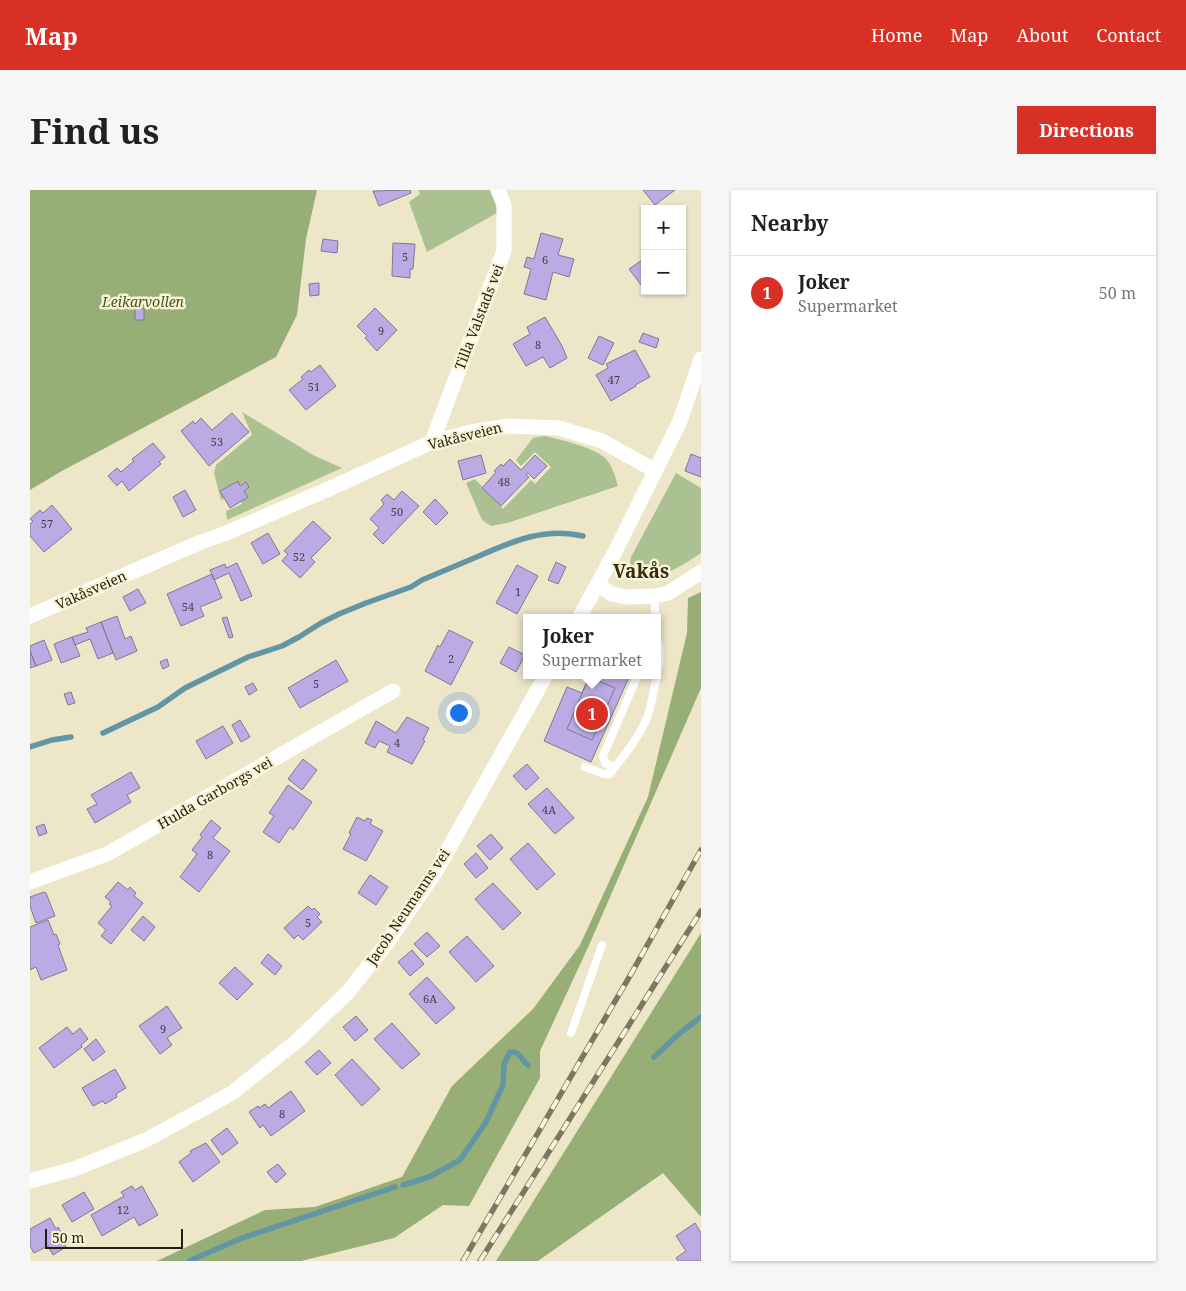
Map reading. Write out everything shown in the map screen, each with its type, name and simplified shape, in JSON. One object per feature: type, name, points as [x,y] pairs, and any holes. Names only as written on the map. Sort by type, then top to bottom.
[{"type":"street","name":"Tilla Valstads vei","points":[[432,442],[504,251],[504,205],[498,190]]},
{"type":"street","points":[[581,614],[598,585],[680,421],[701,359]]},
{"type":"street","name":"Vakåsveien","points":[[30,616],[331,488],[432,442],[471,432],[508,426],[559,428],[602,441],[654,470]]},
{"type":"street","points":[[598,585],[612,594],[626,597],[655,596],[668,593],[701,572]]},
{"type":"street","name":"Jacob Neumanns vei","points":[[30,1181],[74,1169],[146,1140],[232,1093],[297,1041],[347,993],[388,943],[436,871],[544,679]]},
{"type":"street","name":"Hulda Garborgs vei","points":[[30,882],[107,854],[393,691]]},
{"type":"lane","points":[[655,596],[655,614]]},
{"type":"lane","points":[[610,774],[612,766],[604,762],[603,756],[636,679]]},
{"type":"lane","points":[[610,774],[632,746],[648,714],[656,679]]},
{"type":"lane","points":[[586,768],[610,774]]},
{"type":"lane","points":[[570,1033],[602,945]]},
{"type":"green space","name":"Leikarvollen","points":[[30,190],[317,190],[306,239],[297,315],[276,357],[60,472],[30,490]]},
{"type":"green space","points":[[418,190],[490,190],[496,203],[497,213],[427,252],[409,202],[420,194]]},
{"type":"green space","points":[[242,412],[315,456],[342,468],[227,520],[226,511],[242,504],[236,493],[221,500],[214,473],[216,465],[252,435]]},
{"type":"green space","points":[[544,436],[567,441],[604,457],[611,467],[618,486],[507,523],[491,526],[482,520],[466,483],[475,479],[503,509],[531,480],[535,484],[551,467],[535,452],[521,466],[516,460],[533,438]]},
{"type":"green space","points":[[676,473],[701,488],[701,553],[683,565],[657,577],[636,578],[631,571],[631,557]]},
{"type":"green space","points":[[701,592],[701,688],[590,943],[540,1051],[540,1078],[469,1206],[443,1205],[394,1238],[301,1261],[157,1261],[265,1210],[315,1207],[402,1177],[452,1086],[533,1009],[580,945],[648,797],[687,633],[688,598]]},
{"type":"green space","points":[[701,933],[701,1217],[663,1173],[538,1261],[496,1261]]},
{"type":"building","points":[[410,190],[411,193],[379,206],[373,191]]},
{"type":"building","points":[[643,190],[675,190],[655,205]]},
{"type":"building","points":[[541,233],[563,239],[558,255],[574,259],[569,277],[553,272],[546,300],[524,294],[531,269],[524,267],[527,257],[534,259]]},
{"type":"building","points":[[323,239],[338,241],[337,253],[321,251]]},
{"type":"building","points":[[393,243],[415,244],[413,269],[410,269],[410,278],[392,276]]},
{"type":"building","points":[[641,261],[641,285],[629,269]]},
{"type":"building","points":[[319,283],[319,295],[310,296],[309,284]]},
{"type":"building","points":[[375,308],[397,330],[377,351],[365,338],[367,336],[357,326]]},
{"type":"building","points":[[135,309],[144,309],[144,320],[135,320]]},
{"type":"building","points":[[545,317],[567,358],[550,368],[543,357],[526,366],[513,344],[530,334],[527,327]]},
{"type":"building","points":[[643,333],[659,339],[656,348],[639,342]]},
{"type":"building","points":[[599,336],[614,343],[603,365],[588,358]]},
{"type":"building","points":[[635,350],[650,377],[611,401],[596,375],[608,368],[606,364]]},
{"type":"building","points":[[320,365],[336,386],[306,410],[289,390],[303,379],[301,377],[309,370],[311,372]]},
{"type":"building","points":[[232,413],[249,432],[209,466],[181,431],[193,421],[195,424],[201,418],[212,430]]},
{"type":"building","points":[[153,443],[165,457],[159,462],[161,464],[129,491],[122,481],[117,486],[108,476],[117,468],[121,472],[134,461],[132,459]]},
{"type":"building","points":[[691,454],[701,458],[701,477],[685,471]]},
{"type":"building","points":[[481,455],[486,473],[463,480],[458,461]]},
{"type":"building","points":[[535,455],[547,466],[534,479],[528,473],[526,475],[529,477],[501,506],[482,488],[501,464],[503,466],[510,459],[521,470]]},
{"type":"building","points":[[238,481],[240,486],[246,482],[249,487],[244,491],[248,497],[230,508],[220,491]]},
{"type":"building","points":[[185,490],[196,510],[183,517],[173,497]]},
{"type":"building","points":[[402,491],[419,506],[383,544],[373,534],[379,528],[370,519],[384,504],[381,500],[387,494],[394,500]]},
{"type":"building","points":[[435,499],[448,513],[436,525],[423,512]]},
{"type":"building","points":[[52,505],[72,529],[44,552],[30,536],[30,524],[33,521],[30,519],[40,510],[43,513]]},
{"type":"building","points":[[313,521],[331,538],[311,558],[315,562],[300,578],[282,561],[288,554],[284,551]]},
{"type":"building","points":[[268,533],[280,554],[263,564],[251,543]]},
{"type":"building","points":[[556,562],[566,567],[558,584],[548,580]]},
{"type":"building","points":[[237,563],[252,596],[241,601],[229,573],[214,580],[210,570],[225,564],[226,568]]},
{"type":"building","points":[[517,565],[538,576],[517,614],[496,603]]},
{"type":"building","points":[[212,574],[222,598],[200,607],[204,616],[181,626],[167,594]]},
{"type":"building","points":[[138,589],[146,603],[130,611],[123,597]]},
{"type":"building","points":[[117,616],[125,639],[131,636],[137,651],[116,660],[101,622]]},
{"type":"building","points":[[227,617],[233,637],[229,638],[222,618]]},
{"type":"building","points":[[101,622],[113,653],[98,659],[90,639],[75,645],[72,637],[88,632],[86,628]]},
{"type":"building","points":[[449,630],[473,642],[451,685],[425,671],[438,645],[440,647]]},
{"type":"building","points":[[72,637],[80,656],[61,663],[54,644]]},
{"type":"building","points":[[44,640],[52,660],[36,666],[30,646]]},
{"type":"building","points":[[509,647],[523,654],[523,659],[516,672],[500,663]]},
{"type":"building","points":[[30,651],[36,666],[30,668]]},
{"type":"building","points":[[167,659],[169,666],[163,669],[160,662]]},
{"type":"building","points":[[336,660],[348,681],[300,708],[288,688]]},
{"type":"building","points":[[588,679],[628,679],[591,762],[544,741],[567,687],[582,693]]},
{"type":"building","points":[[588,679],[594,679],[615,688],[592,740],[567,729]]},
{"type":"building","points":[[253,683],[257,690],[249,695],[245,687]]},
{"type":"building","points":[[71,692],[75,703],[68,705],[64,694]]},
{"type":"building","points":[[407,717],[429,728],[423,740],[425,741],[412,764],[387,752],[390,746],[379,741],[375,748],[365,743],[376,721],[396,733]]},
{"type":"building","points":[[240,720],[250,737],[241,742],[232,725]]},
{"type":"building","points":[[223,726],[233,743],[206,759],[196,741]]},
{"type":"building","points":[[303,759],[317,770],[302,790],[288,779]]},
{"type":"building","points":[[527,764],[539,778],[526,790],[513,776]]},
{"type":"building","points":[[131,772],[140,788],[127,795],[131,802],[95,823],[87,809],[97,804],[91,795]]},
{"type":"building","points":[[288,785],[312,802],[293,830],[290,827],[279,843],[263,832],[274,816],[269,813]]},
{"type":"building","points":[[547,788],[574,818],[555,834],[528,804]]},
{"type":"building","points":[[357,817],[365,821],[367,818],[372,820],[370,824],[383,831],[366,861],[343,849]]},
{"type":"building","points":[[211,820],[221,828],[213,838],[230,851],[199,892],[180,877],[197,854],[192,850]]},
{"type":"building","points":[[44,824],[47,833],[39,836],[36,827]]},
{"type":"building","points":[[491,834],[503,848],[490,860],[477,846]]},
{"type":"building","points":[[528,843],[555,874],[537,890],[510,859]]},
{"type":"building","points":[[476,853],[488,868],[476,878],[464,864]]},
{"type":"building","points":[[370,875],[388,887],[376,905],[358,893]]},
{"type":"building","points":[[118,882],[128,890],[130,887],[136,893],[134,896],[143,903],[111,944],[101,936],[106,930],[98,923],[112,906],[109,904],[111,902],[105,897]]},
{"type":"building","points":[[493,883],[521,913],[503,930],[475,899]]},
{"type":"building","points":[[44,892],[55,916],[36,923],[30,906],[30,897]]},
{"type":"building","points":[[308,906],[312,910],[314,908],[320,914],[317,917],[322,922],[303,940],[298,935],[294,939],[284,928]]},
{"type":"building","points":[[143,916],[155,927],[144,941],[131,930]]},
{"type":"building","points":[[48,920],[60,944],[58,945],[67,970],[41,980],[36,967],[30,970],[30,927]]},
{"type":"building","points":[[427,932],[440,946],[427,957],[414,944]]},
{"type":"building","points":[[467,936],[494,966],[476,982],[449,952]]},
{"type":"building","points":[[412,950],[424,964],[410,976],[398,962]]},
{"type":"building","points":[[268,954],[282,966],[275,975],[261,963]]},
{"type":"building","points":[[235,967],[253,984],[237,1000],[219,983]]},
{"type":"building","points":[[427,977],[455,1008],[436,1024],[409,994]]},
{"type":"building","points":[[167,1006],[182,1028],[167,1038],[172,1045],[160,1054],[139,1026]]},
{"type":"building","points":[[356,1016],[368,1030],[355,1041],[343,1027]]},
{"type":"building","points":[[392,1023],[420,1054],[402,1069],[374,1039]]},
{"type":"building","points":[[67,1027],[73,1034],[80,1028],[88,1039],[81,1045],[82,1047],[54,1068],[39,1048]]},
{"type":"building","points":[[96,1039],[105,1052],[93,1061],[84,1049]]},
{"type":"building","points":[[319,1050],[331,1063],[317,1075],[305,1062]]},
{"type":"building","points":[[352,1059],[380,1089],[362,1106],[335,1075]]},
{"type":"building","points":[[115,1069],[126,1088],[116,1094],[117,1097],[105,1104],[103,1101],[93,1106],[82,1088]]},
{"type":"building","points":[[291,1091],[305,1111],[271,1136],[263,1125],[260,1128],[249,1112],[265,1104],[268,1108]]},
{"type":"building","points":[[227,1128],[238,1143],[222,1155],[211,1140]]},
{"type":"building","points":[[206,1143],[220,1162],[193,1182],[179,1162],[191,1153],[190,1151]]},
{"type":"building","points":[[278,1164],[286,1174],[276,1183],[267,1172]]},
{"type":"building","points":[[132,1186],[135,1190],[142,1186],[158,1215],[139,1226],[134,1217],[102,1236],[91,1215],[124,1196],[121,1192]]},
{"type":"building","points":[[84,1192],[94,1209],[72,1222],[62,1205]]},
{"type":"building","points":[[50,1218],[56,1229],[58,1227],[65,1239],[63,1240],[66,1247],[53,1255],[48,1246],[34,1253],[30,1246],[30,1229]]},
{"type":"building","points":[[695,1223],[701,1233],[701,1261],[678,1261],[676,1258],[686,1251],[676,1236]]},
{"type":"waterway","points":[[103,733],[158,707],[185,688],[248,657],[282,646],[339,614],[411,587],[422,580],[504,545],[542,534],[556,533],[583,536]]},
{"type":"waterway","points":[[30,747],[52,740],[71,737]]},
{"type":"waterway","points":[[654,1057],[701,1017]]},
{"type":"waterway","points":[[403,1185],[429,1177],[460,1160],[486,1122],[503,1085],[504,1064],[510,1052],[518,1054],[528,1065]]},
{"type":"waterway","points":[[189,1261],[242,1238],[395,1187]]},
{"type":"railway","points":[[463,1261],[631,974],[701,850]]},
{"type":"railway","points":[[480,1261],[701,911]]},
{"type":"place","name":"Joker","points":[[592,714]]},
{"type":"district","name":"Vakås","points":[[641,571]]}]
